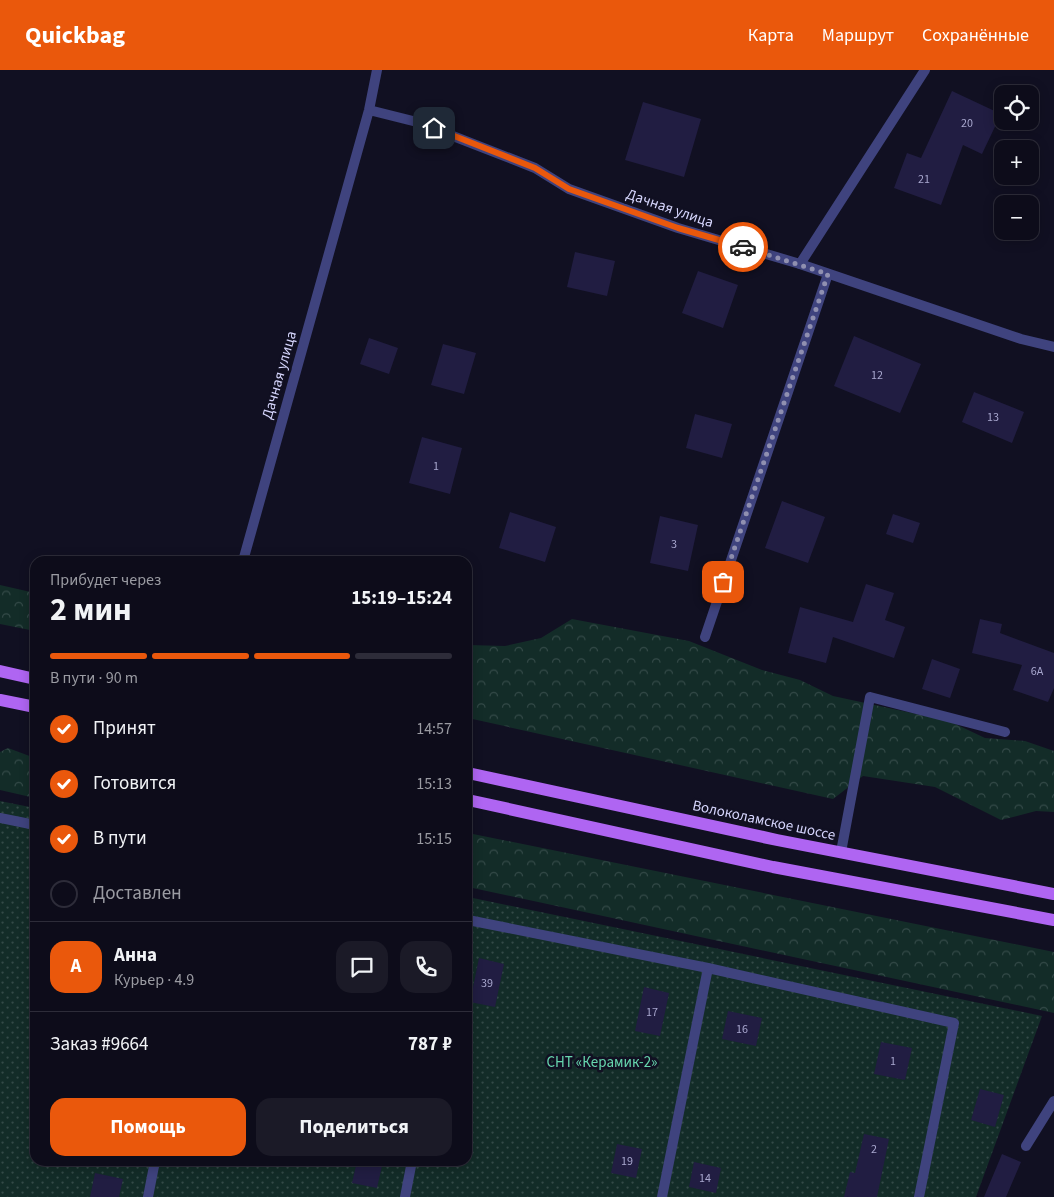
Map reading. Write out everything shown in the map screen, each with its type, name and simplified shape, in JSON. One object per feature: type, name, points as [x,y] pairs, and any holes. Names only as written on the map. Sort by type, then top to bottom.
[{"type":"main road","points":[[0,672],[30,678]]},
{"type":"main road","points":[[0,700],[30,706]]},
{"type":"main road","name":"Волоколамское шоссе","points":[[472,774],[841,852],[1054,894]]},
{"type":"main road","points":[[472,801],[773,867],[1054,920]]},
{"type":"street","name":"Дачная улица","points":[[243,556],[369,110],[377,70]]},
{"type":"street","points":[[800,264],[925,70]]},
{"type":"street","name":"Дачная улица","points":[[369,110],[417,122],[535,168],[569,189],[678,228],[800,264],[1021,338],[1054,347]]},
{"type":"street","points":[[704,637],[828,274]]},
{"type":"street","points":[[841,852],[870,697],[1005,732]]},
{"type":"street","points":[[0,818],[30,824]]},
{"type":"street","points":[[472,921],[708,968],[954,1023],[919,1197]]},
{"type":"street","points":[[662,1197],[708,968]]},
{"type":"street","points":[[1026,1146],[1054,1101]]},
{"type":"street","points":[[148,1197],[154,1166]]},
{"type":"street","points":[[405,1197],[411,1166]]},
{"type":"green space","points":[[0,585],[30,592],[30,630],[0,624]]},
{"type":"green space","points":[[572,619],[689,641],[762,670],[800,680],[833,696],[949,721],[985,738],[1025,741],[1054,751],[1054,812],[1036,811],[1001,820],[935,787],[863,776],[833,799],[472,719],[472,645],[505,646],[541,638]]},
{"type":"green space","points":[[8,748],[30,756],[30,797],[0,790],[0,752]]},
{"type":"green space","name":"СНТ «Керамик-2»","points":[[0,801],[30,807],[30,1166],[472,1166],[472,898],[1042,1016],[976,1197],[0,1197]]},
{"type":"green space","points":[[472,834],[1054,952],[1054,1013],[472,888]]},
{"type":"building","points":[[952,91],[994,111],[994,129],[982,154],[963,145],[941,205],[894,188],[907,153],[921,158]]},
{"type":"building","points":[[643,102],[701,119],[684,177],[625,160]]},
{"type":"building","points":[[575,252],[615,261],[607,296],[567,287]]},
{"type":"building","points":[[698,271],[738,285],[723,328],[682,313]]},
{"type":"building","points":[[854,336],[921,364],[900,413],[834,386]]},
{"type":"building","points":[[369,338],[398,348],[389,374],[360,364]]},
{"type":"building","points":[[443,344],[476,353],[464,394],[431,385]]},
{"type":"building","points":[[974,392],[1024,412],[1012,443],[962,422]]},
{"type":"building","points":[[695,414],[732,424],[722,458],[686,448]]},
{"type":"building","points":[[422,437],[462,448],[450,494],[409,483]]},
{"type":"building","points":[[782,501],[825,517],[808,563],[765,548]]},
{"type":"building","points":[[510,512],[556,527],[545,562],[499,548]]},
{"type":"building","points":[[893,514],[920,523],[913,543],[886,534]]},
{"type":"building","points":[[660,516],[698,525],[688,571],[650,563]]},
{"type":"building","points":[[866,584],[894,593],[885,620],[905,627],[894,658],[833,637],[826,663],[788,653],[800,607],[853,622]]},
{"type":"building","points":[[980,619],[1002,624],[1000,633],[1054,653],[1054,688],[1048,702],[1013,690],[1022,665],[972,653]]},
{"type":"building","points":[[932,659],[960,669],[950,698],[922,689]]},
{"type":"building","points":[[479,958],[504,964],[495,1007],[472,1002],[472,992]]},
{"type":"building","points":[[644,987],[669,993],[660,1036],[635,1031]]},
{"type":"building","points":[[728,1011],[762,1018],[756,1046],[722,1039]]},
{"type":"building","points":[[881,1042],[912,1048],[905,1080],[874,1074]]},
{"type":"building","points":[[980,1089],[1004,1095],[995,1127],[971,1120]]},
{"type":"building","points":[[864,1134],[889,1139],[877,1197],[844,1197],[850,1172],[855,1173]]},
{"type":"building","points":[[617,1144],[642,1149],[636,1178],[611,1173]]},
{"type":"building","points":[[1002,1154],[1021,1162],[1006,1197],[984,1197]]},
{"type":"building","points":[[694,1162],[721,1168],[716,1193],[689,1187]]},
{"type":"building","points":[[356,1166],[382,1166],[377,1188],[352,1183]]},
{"type":"building","points":[[95,1173],[123,1179],[119,1197],[90,1197]]},
{"type":"way so far","points":[[723,582],[828,274],[743,247]]},
{"type":"route","points":[[434,128],[535,168],[569,189],[678,228],[743,247]]}]
